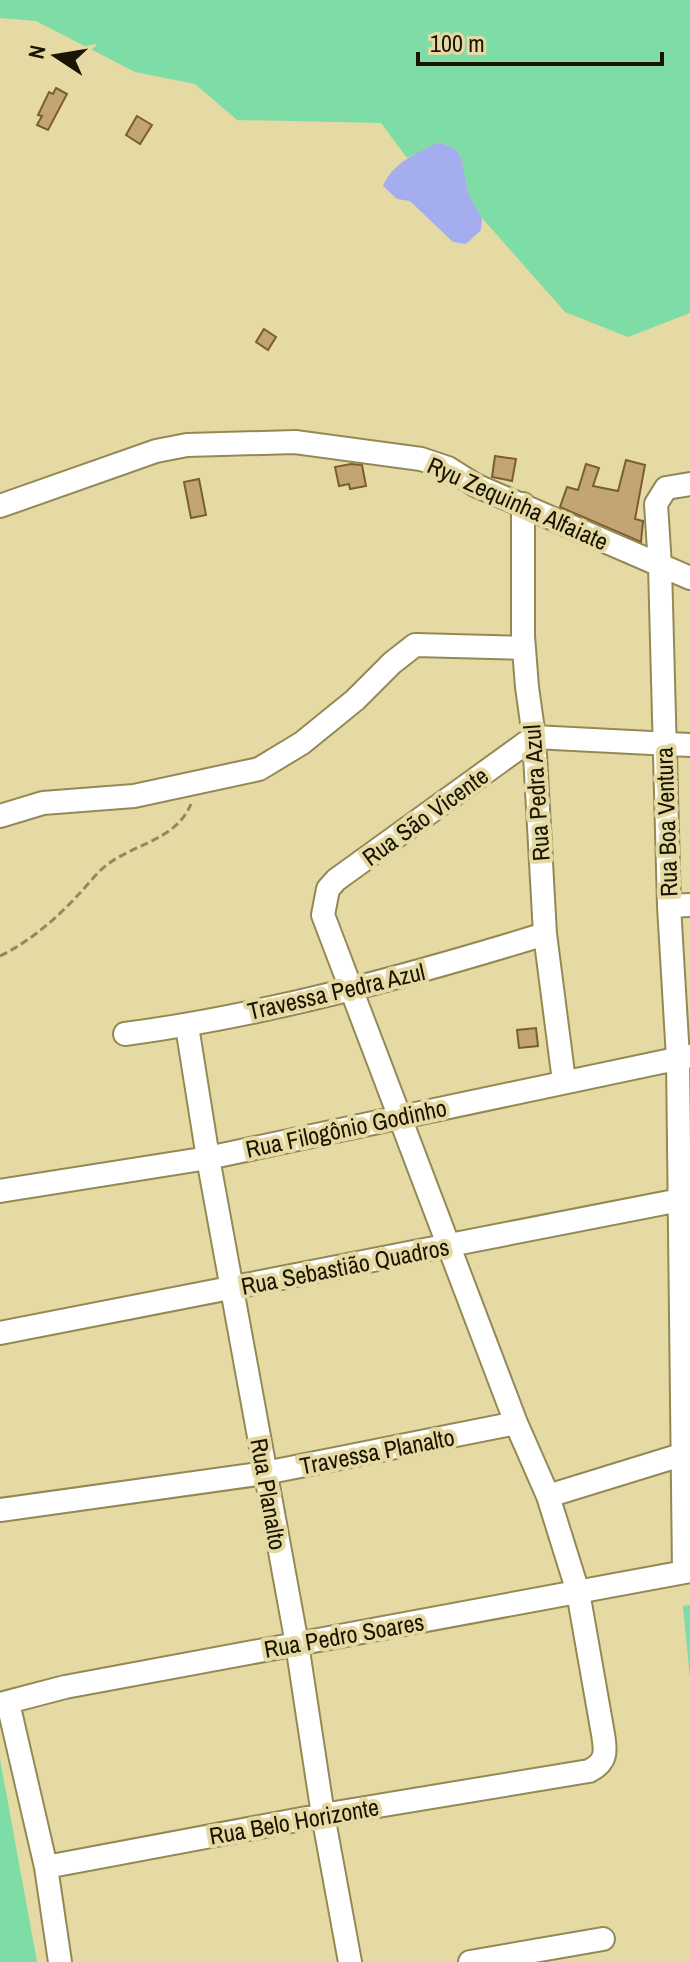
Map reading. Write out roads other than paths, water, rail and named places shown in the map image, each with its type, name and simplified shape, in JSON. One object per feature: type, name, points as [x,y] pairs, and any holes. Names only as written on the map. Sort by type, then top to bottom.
[{"type":"street","name":"Ryu Zequinha Alfaiate","points":[[0,506],[156,451],[187,445],[295,442],[421,459],[448,468],[475,485],[690,578]]},
{"type":"street","name":"Rua Boa Ventura","points":[[687,1572],[681,1455],[684,1057],[679,905],[663,743],[656,504],[666,488],[690,484]]},
{"type":"street","name":"Rua Pedra Azul","points":[[523,504],[524,648],[534,737],[545,934],[564,1081]]},
{"type":"street","points":[[0,816],[43,803],[134,796],[259,769],[302,743],[415,645],[524,648]]},
{"type":"street","points":[[534,737],[690,745]]},
{"type":"street","name":"Rua São Vicente","points":[[351,988],[323,915],[328,889],[336,880],[534,737]]},
{"type":"street","name":"Travessa Pedra Azul","points":[[125,1034],[187,1026],[351,988],[454,962],[545,934]]},
{"type":"street","points":[[351,988],[516,1423],[548,1496],[578,1592]]},
{"type":"street","name":"Rua Planalto","points":[[187,1026],[350,1962]]},
{"type":"street","name":"Rua Filogônio Godinho","points":[[0,1191],[208,1158],[684,1057]]},
{"type":"street","name":"Rua Sebastião Quadros","points":[[0,1333],[684,1199]]},
{"type":"street","name":"Travessa Planalto","points":[[0,1510],[265,1473],[516,1423]]},
{"type":"street","points":[[548,1496],[681,1455]]},
{"type":"street","name":"Rua Pedro Soares","points":[[4,1704],[65,1687],[687,1572]]},
{"type":"street","name":"Rua Belo Horizonte","points":[[46,1867],[598,1767],[606,1754],[578,1592]]},
{"type":"street","points":[[4,1704],[46,1867],[60,1962]]},
{"type":"street","points":[[470,1962],[603,1939]]},
{"type":"water","points":[[439,142],[457,150],[468,193],[482,218],[481,230],[466,244],[453,242],[410,201],[397,199],[383,186],[399,164]]}]
